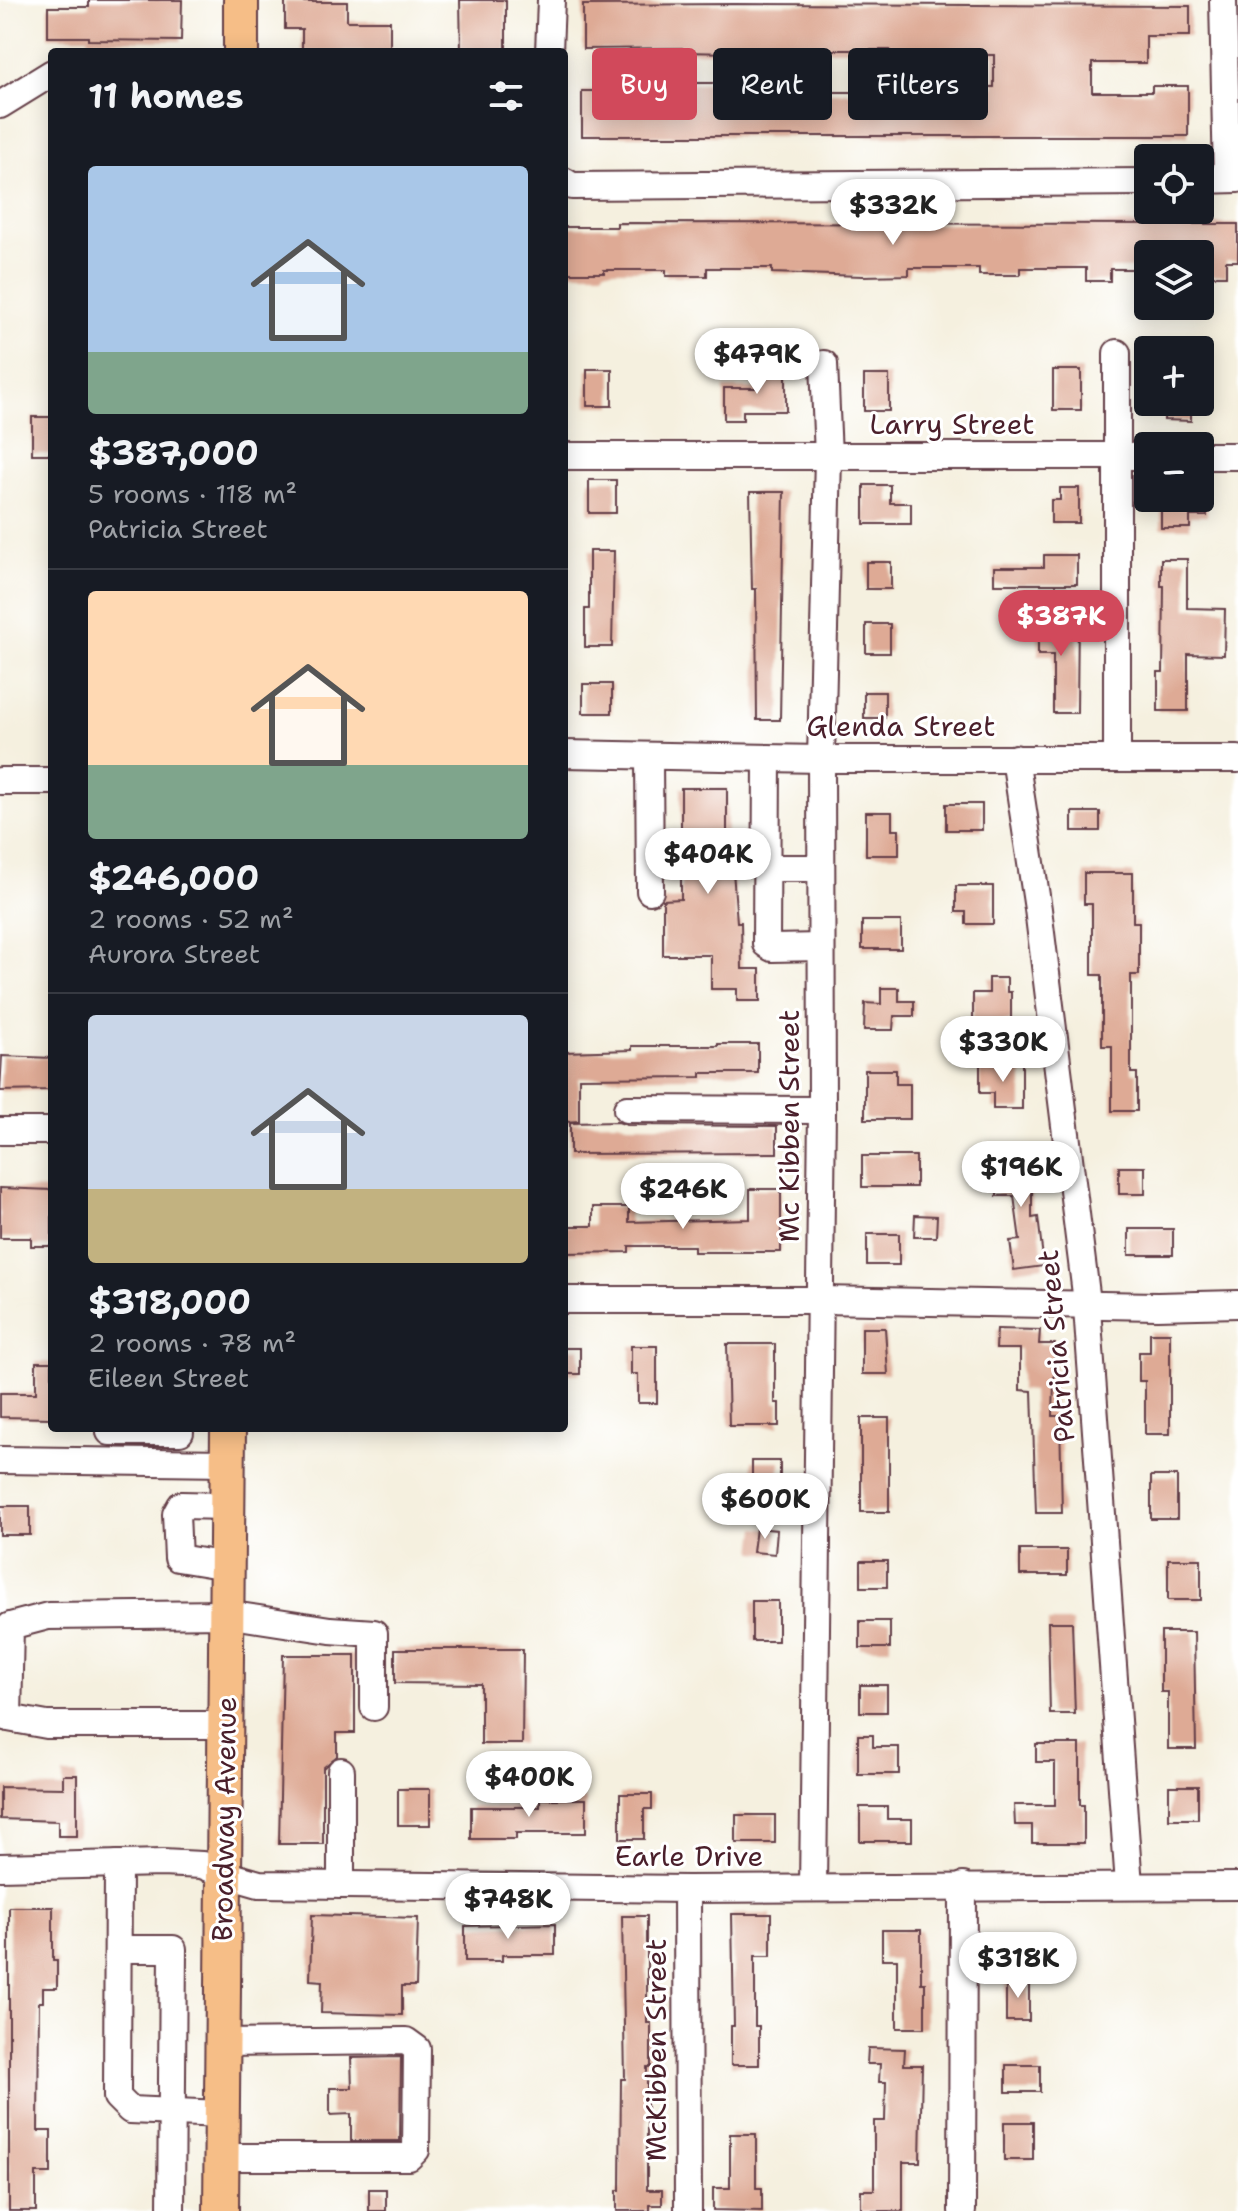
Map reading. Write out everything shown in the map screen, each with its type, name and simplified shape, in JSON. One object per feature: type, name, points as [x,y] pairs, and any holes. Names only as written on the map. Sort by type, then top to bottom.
[{"type":"main road","points":[[241,0],[241,48]]},
{"type":"main road","name":"Broadway Avenue","points":[[221,2211],[228,1432]]},
{"type":"street","points":[[549,48],[551,0]]},
{"type":"street","points":[[1223,0],[1233,179]]},
{"type":"street","points":[[0,105],[48,75]]},
{"type":"street","points":[[568,184],[572,186],[1134,182]]},
{"type":"street","points":[[1117,353],[1117,759]]},
{"type":"street","name":"Mc Kibben Street","points":[[813,1888],[822,1110],[821,759],[828,456],[824,364]]},
{"type":"street","name":"Larry Street","points":[[568,456],[1134,456]]},
{"type":"street","points":[[1214,456],[1238,456]]},
{"type":"street","name":"Glenda Street","points":[[568,754],[821,759],[1238,759]]},
{"type":"street","points":[[649,757],[650,891]]},
{"type":"street","points":[[767,758],[766,944],[772,948],[821,947]]},
{"type":"street","name":"Patricia Street","points":[[1015,758],[1038,909],[1086,1303],[1129,1885]]},
{"type":"street","points":[[0,781],[48,781]]},
{"type":"street","points":[[765,868],[820,868]]},
{"type":"street","points":[[627,1109],[822,1110]]},
{"type":"street","points":[[0,1131],[48,1131]]},
{"type":"street","points":[[568,1300],[820,1300],[1157,1306],[1238,1304]]},
{"type":"street","points":[[179,1462],[180,1432]]},
{"type":"street","points":[[0,1460],[228,1463]]},
{"type":"street","points":[[227,1506],[181,1505],[176,1514],[178,1558],[227,1566]]},
{"type":"street","points":[[225,1725],[47,1725],[4,1717],[5,1627],[48,1616],[226,1614],[330,1630],[374,1633],[374,1707]]},
{"type":"street","points":[[341,1771],[341,1885]]},
{"type":"street","points":[[118,1864],[117,2097],[130,2110],[222,2114]]},
{"type":"street","name":"Earle Drive","points":[[0,1867],[202,1865],[259,1884],[687,1889],[1238,1886]]},
{"type":"street","points":[[962,2211],[963,1886]]},
{"type":"street","name":"McKibben Street","points":[[687,1889],[688,2211]]},
{"type":"street","points":[[118,1949],[173,1949],[171,2211]]},
{"type":"street","points":[[221,2157],[409,2157],[416,2150],[417,2049],[406,2041],[222,2043]]},
{"type":"building","points":[[89,0],[182,0],[181,41],[48,37],[48,7],[89,7]]},
{"type":"building","points":[[460,0],[506,0],[506,48],[461,48]]},
{"type":"building","points":[[285,2],[347,2],[347,21],[390,21],[390,48],[302,48],[302,29],[285,29]]},
{"type":"building","points":[[583,5],[1190,6],[1190,36],[1146,36],[1146,63],[1092,63],[1092,92],[1152,92],[1152,86],[1188,86],[1188,136],[582,136],[582,91],[592,91],[592,120],[697,120],[697,83],[713,83],[713,120],[832,120],[832,92],[848,92],[848,120],[988,120],[988,87],[994,87],[994,55],[988,55],[988,48],[713,48],[713,53],[697,52],[697,48],[583,49]]},
{"type":"building","points":[[617,223],[1238,224],[1238,261],[1226,261],[1226,276],[1214,276],[1214,240],[1134,240],[1134,269],[1110,269],[1110,281],[1086,281],[1086,268],[1020,268],[1020,275],[979,275],[979,268],[909,268],[909,275],[863,276],[772,273],[772,268],[707,268],[707,276],[666,276],[666,270],[568,273],[568,227],[617,227]]},
{"type":"building","points":[[587,369],[612,369],[612,406],[587,406]]},
{"type":"building","points":[[757,370],[786,370],[786,411],[743,411],[743,420],[724,420],[724,388],[757,388]]},
{"type":"building","points":[[1053,370],[1081,370],[1081,410],[1053,410]]},
{"type":"building","points":[[864,375],[889,375],[889,411],[864,411]]},
{"type":"building","points":[[1164,416],[1191,416],[1191,421],[1164,420]]},
{"type":"building","points":[[32,417],[48,417],[48,454],[32,454]]},
{"type":"building","points":[[589,480],[616,480],[616,513],[589,513]]},
{"type":"building","points":[[864,485],[890,485],[890,503],[911,503],[911,524],[864,524]]},
{"type":"building","points":[[1060,488],[1079,488],[1079,523],[1051,523],[1051,500],[1060,500]]},
{"type":"building","points":[[750,492],[784,492],[780,720],[757,720],[756,589],[752,589]]},
{"type":"building","points":[[1161,512],[1207,512],[1207,516],[1190,516],[1190,528],[1161,528]]},
{"type":"building","points":[[589,551],[614,551],[612,647],[585,647],[585,609],[589,609]]},
{"type":"building","points":[[1044,555],[1077,555],[1077,584],[994,584],[994,567],[1044,567]]},
{"type":"building","points":[[1161,559],[1187,559],[1187,608],[1225,609],[1224,655],[1188,654],[1188,711],[1158,711],[1158,672],[1163,672],[1164,586],[1161,586]]},
{"type":"building","points":[[866,562],[891,562],[891,589],[866,589]]},
{"type":"building","points":[[1038,615],[1078,615],[1077,713],[1053,713],[1053,655],[1038,655]]},
{"type":"building","points":[[866,624],[890,624],[890,653],[866,653]]},
{"type":"building","points":[[583,684],[612,684],[612,713],[583,713]]},
{"type":"building","points":[[864,692],[885,692],[885,718],[864,718]]},
{"type":"building","points":[[681,788],[727,788],[727,871],[733,871],[737,922],[741,922],[742,969],[760,969],[760,1001],[737,1001],[737,989],[711,989],[711,955],[663,955],[663,900],[681,899]]},
{"type":"building","points":[[946,804],[982,804],[982,830],[946,830]]},
{"type":"building","points":[[866,812],[892,812],[892,830],[899,830],[899,855],[866,855]]},
{"type":"building","points":[[1072,812],[1100,812],[1100,831],[1072,831]]},
{"type":"building","points":[[1084,873],[1133,873],[1133,922],[1139,922],[1139,975],[1131,975],[1131,1073],[1137,1073],[1137,1111],[1112,1111],[1112,1046],[1102,1046],[1102,975],[1092,975],[1092,904],[1084,904]]},
{"type":"building","points":[[956,886],[993,886],[993,924],[966,924],[966,912],[956,912]]},
{"type":"building","points":[[862,921],[901,921],[901,949],[862,949]]},
{"type":"building","points":[[989,978],[1007,978],[1007,992],[1011,992],[1011,1021],[973,1021],[973,993],[989,993]]},
{"type":"building","points":[[881,988],[899,988],[899,1001],[914,1001],[914,1016],[894,1016],[893,1030],[864,1030],[865,1003],[881,1004]]},
{"type":"building","points":[[758,1044],[758,1073],[701,1073],[701,1077],[579,1078],[579,1121],[568,1122],[568,1052],[632,1050],[632,1046]]},
{"type":"building","points":[[2,1056],[48,1058],[48,1090],[0,1091]]},
{"type":"building","points":[[980,1063],[1022,1063],[1022,1109],[993,1109],[993,1093],[980,1093]]},
{"type":"building","points":[[865,1070],[896,1070],[896,1084],[910,1084],[910,1119],[865,1119]]},
{"type":"building","points":[[618,1122],[627,1125],[777,1126],[777,1153],[570,1154],[570,1123]]},
{"type":"building","points":[[862,1156],[916,1156],[916,1187],[862,1187]]},
{"type":"building","points":[[997,1156],[1032,1156],[1032,1218],[1038,1217],[1044,1266],[1014,1270],[1010,1241],[1020,1240],[1014,1196],[997,1196]]},
{"type":"building","points":[[1119,1167],[1145,1167],[1145,1194],[1119,1194]]},
{"type":"building","points":[[0,1188],[48,1190],[48,1246],[31,1246],[31,1238],[0,1238]]},
{"type":"building","points":[[750,1189],[781,1189],[781,1252],[694,1252],[694,1246],[629,1246],[629,1252],[568,1253],[568,1226],[593,1226],[593,1207],[629,1207],[629,1222],[750,1219]]},
{"type":"building","points":[[915,1215],[937,1216],[936,1237],[914,1237]]},
{"type":"building","points":[[1129,1229],[1173,1229],[1173,1255],[1129,1255]]},
{"type":"building","points":[[867,1234],[899,1234],[899,1265],[867,1265]]},
{"type":"building","points":[[862,1328],[885,1328],[888,1374],[862,1374]]},
{"type":"building","points":[[997,1329],[1040,1330],[1039,1344],[1055,1344],[1053,1416],[1060,1416],[1062,1513],[1036,1513],[1032,1391],[1020,1390],[1020,1349],[996,1349]]},
{"type":"building","points":[[1150,1333],[1170,1333],[1170,1434],[1145,1434],[1145,1381],[1139,1381],[1139,1352],[1150,1352]]},
{"type":"building","points":[[727,1344],[775,1344],[775,1403],[779,1403],[779,1426],[729,1426]]},
{"type":"building","points":[[631,1346],[657,1346],[657,1403],[638,1403],[638,1374],[631,1374]]},
{"type":"building","points":[[568,1348],[580,1348],[580,1374],[568,1374]]},
{"type":"building","points":[[36,1362],[48,1362],[48,1418],[0,1417],[0,1393],[36,1393]]},
{"type":"building","points":[[861,1418],[889,1418],[889,1512],[861,1512]]},
{"type":"building","points":[[752,1461],[780,1461],[780,1490],[752,1490]]},
{"type":"building","points":[[1151,1476],[1177,1476],[1177,1519],[1151,1519]]},
{"type":"building","points":[[0,1506],[30,1506],[30,1535],[0,1535]]},
{"type":"building","points":[[756,1528],[777,1530],[775,1554],[753,1552]]},
{"type":"building","points":[[1020,1550],[1067,1550],[1067,1575],[1020,1575]]},
{"type":"building","points":[[1168,1559],[1201,1559],[1201,1600],[1168,1600]]},
{"type":"building","points":[[861,1561],[887,1561],[887,1587],[861,1587]]},
{"type":"building","points":[[752,1601],[778,1601],[778,1641],[752,1641]]},
{"type":"building","points":[[860,1621],[890,1621],[890,1648],[860,1648]]},
{"type":"building","points":[[1048,1622],[1072,1622],[1075,1714],[1050,1714]]},
{"type":"building","points":[[1161,1632],[1194,1632],[1196,1749],[1168,1749],[1168,1692],[1161,1692]]},
{"type":"building","points":[[395,1649],[523,1649],[522,1744],[481,1744],[481,1684],[395,1683]]},
{"type":"building","points":[[283,1655],[355,1655],[355,1733],[337,1733],[337,1756],[323,1768],[323,1844],[279,1844]]},
{"type":"building","points":[[860,1685],[887,1685],[887,1712],[860,1712]]},
{"type":"building","points":[[858,1735],[873,1735],[873,1747],[899,1747],[899,1774],[858,1774]]},
{"type":"building","points":[[1036,1744],[1080,1744],[1080,1805],[1084,1805],[1084,1843],[1032,1843],[1032,1825],[1015,1825],[1014,1805],[1055,1805],[1055,1762],[1036,1762]]},
{"type":"building","points":[[63,1775],[77,1775],[77,1836],[58,1836],[58,1821],[0,1819],[0,1787],[63,1788]]},
{"type":"building","points":[[1169,1786],[1198,1786],[1198,1819],[1169,1819]]},
{"type":"building","points":[[398,1789],[430,1789],[430,1825],[398,1825]]},
{"type":"building","points":[[620,1794],[652,1794],[652,1809],[644,1809],[644,1839],[620,1839]]},
{"type":"building","points":[[540,1799],[586,1799],[586,1833],[516,1833],[516,1839],[471,1839],[471,1807],[540,1807]]},
{"type":"building","points":[[860,1807],[887,1807],[887,1819],[912,1819],[912,1841],[860,1841]]},
{"type":"building","points":[[736,1815],[775,1815],[775,1843],[736,1843]]},
{"type":"building","points":[[9,1907],[53,1907],[53,1960],[57,1960],[57,1988],[43,1988],[43,2002],[39,2002],[38,2131],[51,2131],[51,2173],[36,2173],[36,2211],[9,2211]]},
{"type":"building","points":[[732,1914],[771,1914],[771,1956],[755,1956],[755,2026],[759,2026],[759,2065],[731,2065],[731,2026],[734,2026]]},
{"type":"building","points":[[312,1915],[418,1918],[416,1986],[402,1986],[402,2015],[321,2013],[322,1981],[310,1980]]},
{"type":"building","points":[[622,1916],[647,1916],[647,2023],[651,2023],[651,2067],[647,2067],[647,2190],[662,2190],[662,2205],[650,2205],[650,2211],[617,2211],[621,2079],[625,2079]]},
{"type":"building","points":[[555,1924],[555,1955],[502,1955],[502,1961],[465,1961],[465,1926]]},
{"type":"building","points":[[882,1930],[921,1930],[925,2028],[897,2028],[897,1959],[882,1959]]},
{"type":"building","points":[[1006,1978],[1029,1978],[1029,2021],[1006,2021]]},
{"type":"building","points":[[868,2048],[905,2049],[904,2065],[922,2065],[920,2162],[903,2162],[903,2211],[861,2211],[861,2190],[874,2190],[874,2121],[885,2121],[886,2082],[879,2082],[880,2064],[867,2064]]},
{"type":"building","points":[[401,2057],[400,2141],[351,2141],[351,2114],[330,2115],[330,2088],[352,2088],[351,2058]]},
{"type":"building","points":[[1006,2065],[1040,2065],[1040,2092],[1006,2092]]},
{"type":"building","points":[[1004,2122],[1033,2122],[1033,2160],[1004,2160]]},
{"type":"building","points":[[730,2134],[756,2134],[756,2188],[762,2188],[762,2211],[713,2210],[713,2188],[730,2188]]},
{"type":"building","points":[[369,2189],[386,2189],[386,2211],[369,2211]]}]
